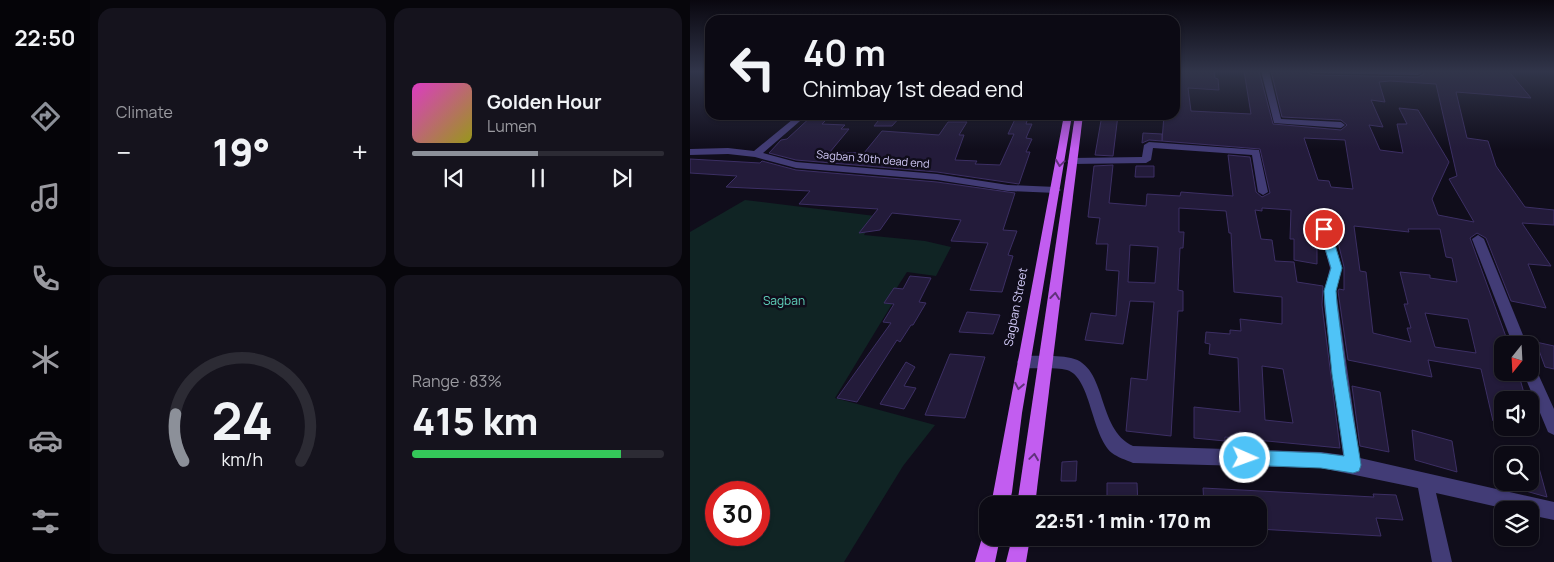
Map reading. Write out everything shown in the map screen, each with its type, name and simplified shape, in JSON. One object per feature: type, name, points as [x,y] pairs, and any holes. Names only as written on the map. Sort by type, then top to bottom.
[{"type":"main road","name":"Sagban Street","points":[[1002,496],[1006,482],[1010,439],[1067,120]]},
{"type":"main road","points":[[1027,496],[1047,362],[1078,120]]},
{"type":"main road","points":[[985,562],[989,546]]},
{"type":"main road","points":[[1016,562],[1019,546]]},
{"type":"street","points":[[1271,97],[1277,121],[1341,125]]},
{"type":"street","points":[[756,154],[797,120]]},
{"type":"street","points":[[1072,161],[1146,160],[1149,145],[1256,152],[1263,192]]},
{"type":"street","name":"Sagban 30th dead end","points":[[690,152],[728,151],[756,154],[796,165],[937,177],[1008,188],[1056,190]]},
{"type":"street","points":[[1324,229],[1336,268],[1330,291],[1331,304],[1339,374],[1353,465]]},
{"type":"street","points":[[1478,239],[1516,336]]},
{"type":"street","points":[[1024,362],[1047,362],[1077,367],[1090,387],[1107,436],[1121,450],[1134,455],[1321,460],[1353,465],[1554,511]]},
{"type":"street","points":[[1534,381],[1554,427]]},
{"type":"street","points":[[1425,482],[1442,562]]},
{"type":"green space","name":"Sagban","points":[[745,200],[875,216],[864,235],[925,241],[951,247],[936,276],[907,272],[887,303],[892,304],[835,398],[935,425],[903,466],[844,562],[690,562],[690,232]]},
{"type":"building","points":[[1180,97],[1189,97],[1191,111],[1251,114],[1248,97],[1266,97],[1273,124],[1341,130],[1347,125],[1341,120],[1282,117],[1277,97],[1384,97],[1385,102],[1371,100],[1383,127],[1369,125],[1380,150],[1403,153],[1397,124],[1407,124],[1399,108],[1418,110],[1449,162],[1432,199],[1438,215],[1474,222],[1449,179],[1457,176],[1439,97],[1457,97],[1467,138],[1488,141],[1496,166],[1525,207],[1554,210],[1554,225],[1522,223],[1551,266],[1528,264],[1546,308],[1511,301],[1486,238],[1477,233],[1470,238],[1506,336],[1494,336],[1494,381],[1521,381],[1523,391],[1494,391],[1494,421],[1481,369],[1428,360],[1432,377],[1348,360],[1338,291],[1339,289],[1344,290],[1344,267],[1333,221],[1311,218],[1313,248],[1317,249],[1317,264],[1294,260],[1294,239],[1290,239],[1291,210],[1262,208],[1262,211],[1255,210],[1261,239],[1272,240],[1275,261],[1294,262],[1297,282],[1323,286],[1322,305],[1340,448],[1225,437],[1225,441],[1194,438],[1194,407],[1240,412],[1238,358],[1209,354],[1210,344],[1205,343],[1206,332],[1230,334],[1230,330],[1241,331],[1240,319],[1282,324],[1282,297],[1234,292],[1231,233],[1229,233],[1226,211],[1179,208],[1179,232],[1184,232],[1183,248],[1180,248],[1178,290],[1183,291],[1183,311],[1178,311],[1171,436],[1126,431],[1131,378],[1147,380],[1154,302],[1130,301],[1123,344],[1085,340],[1091,313],[1116,316],[1119,271],[1106,270],[1108,244],[1096,244],[1100,218],[1088,217],[1094,166],[1113,165],[1109,203],[1146,206],[1147,194],[1180,196],[1181,192],[1233,196],[1228,155],[1250,157],[1256,192],[1262,197],[1270,193],[1260,149],[1162,141],[1164,120],[1180,120]],"holes":[[[1304,138],[1345,140],[1353,189],[1331,187],[1329,181],[1318,180]],[[1354,226],[1409,232],[1408,229],[1440,229],[1446,257],[1452,258],[1457,282],[1430,278],[1430,275],[1400,272],[1408,304],[1404,304],[1411,328],[1407,328],[1411,342],[1373,333],[1366,272],[1360,271]],[[1130,245],[1158,247],[1155,283],[1128,282]],[[1425,313],[1468,319],[1476,353],[1435,347]],[[1262,366],[1283,369],[1293,423],[1265,420]]]},
{"type":"building","points":[[808,120],[826,120],[822,124],[845,125],[841,129],[849,129],[830,152],[864,153],[882,131],[939,135],[948,122],[967,122],[959,135],[964,135],[955,160],[977,161],[975,164],[1000,165],[1014,134],[1008,134],[1015,120],[1027,120],[1026,124],[1032,124],[1026,138],[1032,139],[1026,152],[1030,152],[1019,184],[937,172],[796,160],[769,153],[781,140],[787,139]]},
{"type":"building","points":[[879,120],[897,120],[892,126],[874,126]]},
{"type":"building","points":[[1101,120],[1117,120],[1113,156],[1095,155]]},
{"type":"building","points":[[1143,133],[1162,134],[1162,141],[1149,140],[1142,143]]},
{"type":"building","points":[[690,159],[760,163],[762,161],[796,170],[937,182],[1015,193],[1003,230],[1017,231],[1008,255],[1013,256],[1002,292],[970,290],[988,243],[951,241],[961,220],[892,213],[880,230],[859,233],[878,209],[799,204],[810,191],[726,187],[737,176],[690,173]]},
{"type":"building","points":[[1136,166],[1154,166],[1154,177],[1135,177]]},
{"type":"building","points":[[910,276],[931,278],[919,302],[926,303],[913,325],[911,325],[900,342],[897,340],[857,402],[837,398],[891,323],[883,322],[894,304],[884,303],[894,288],[903,289]]},
{"type":"building","points":[[967,312],[1000,315],[993,334],[959,332]]},
{"type":"building","points":[[1539,343],[1554,346],[1554,369],[1545,367],[1539,350]]},
{"type":"building","points":[[950,354],[985,357],[965,418],[925,415]]},
{"type":"building","points":[[906,362],[915,367],[904,386],[916,388],[904,409],[880,404]]},
{"type":"building","points":[[1352,386],[1380,392],[1389,452],[1360,446]]},
{"type":"building","points":[[1412,430],[1452,441],[1457,472],[1415,460]]},
{"type":"building","points":[[1077,461],[1076,481],[1061,481],[1062,462]]},
{"type":"building","points":[[1539,468],[1547,497],[1526,491],[1539,491]]},
{"type":"building","points":[[1107,483],[1137,483],[1138,496],[1107,496]]},
{"type":"building","points":[[1203,488],[1374,497],[1373,494],[1396,495],[1403,520],[1376,518],[1381,536],[1267,530],[1267,496],[1203,496]]},
{"type":"route","points":[[1245,458],[1321,460],[1353,465],[1339,374],[1331,304],[1330,291],[1333,286],[1336,268],[1324,229]]}]
